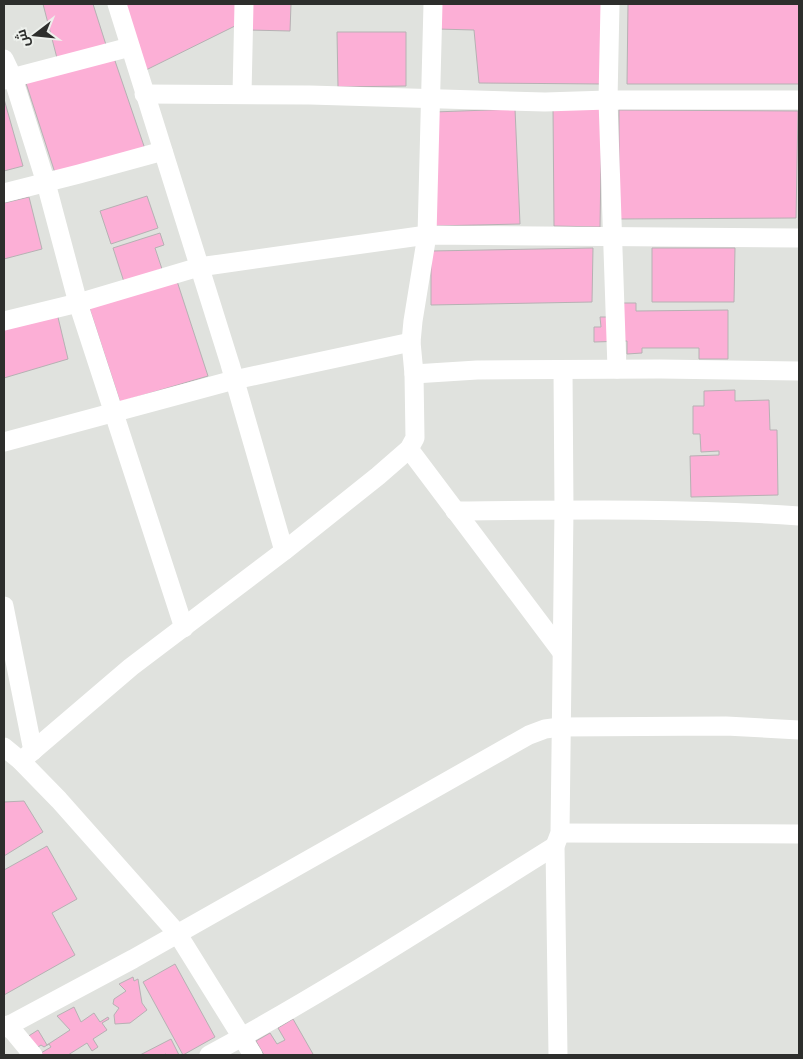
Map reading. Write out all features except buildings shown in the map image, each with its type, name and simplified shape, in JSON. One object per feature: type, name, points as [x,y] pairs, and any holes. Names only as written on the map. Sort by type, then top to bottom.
[{"type":"street","points":[[117,4],[234,380],[284,551]]},
{"type":"street","points":[[242,94],[244,4]]},
{"type":"street","points":[[27,756],[131,667],[284,551],[378,476],[409,449],[415,438],[412,342],[413,321],[427,235],[433,4]]},
{"type":"street","points":[[610,4],[608,100],[617,370]]},
{"type":"street","points":[[9,79],[130,47]]},
{"type":"street","points":[[4,59],[9,79],[46,183],[78,303],[184,628]]},
{"type":"street","points":[[144,94],[242,94],[545,102],[608,100],[799,100]]},
{"type":"street","points":[[4,193],[163,151]]},
{"type":"street","points":[[4,321],[78,303],[199,267],[427,235],[799,238]]},
{"type":"street","points":[[4,442],[234,380],[412,342]]},
{"type":"street","points":[[414,374],[477,370],[617,370],[660,368],[799,371]]},
{"type":"street","points":[[558,1055],[558,839],[564,510],[563,370]]},
{"type":"street","points":[[409,449],[561,651]]},
{"type":"street","points":[[455,511],[747,512],[799,516]]},
{"type":"street","points":[[4,606],[27,756],[59,800],[177,934],[254,1055]]},
{"type":"street","points":[[33,1055],[6,1027],[177,934],[529,735],[545,729],[560,727],[726,726],[799,730]]},
{"type":"street","points":[[4,747],[27,756]]},
{"type":"street","points":[[210,1055],[403,941],[558,839],[799,834]]}]
